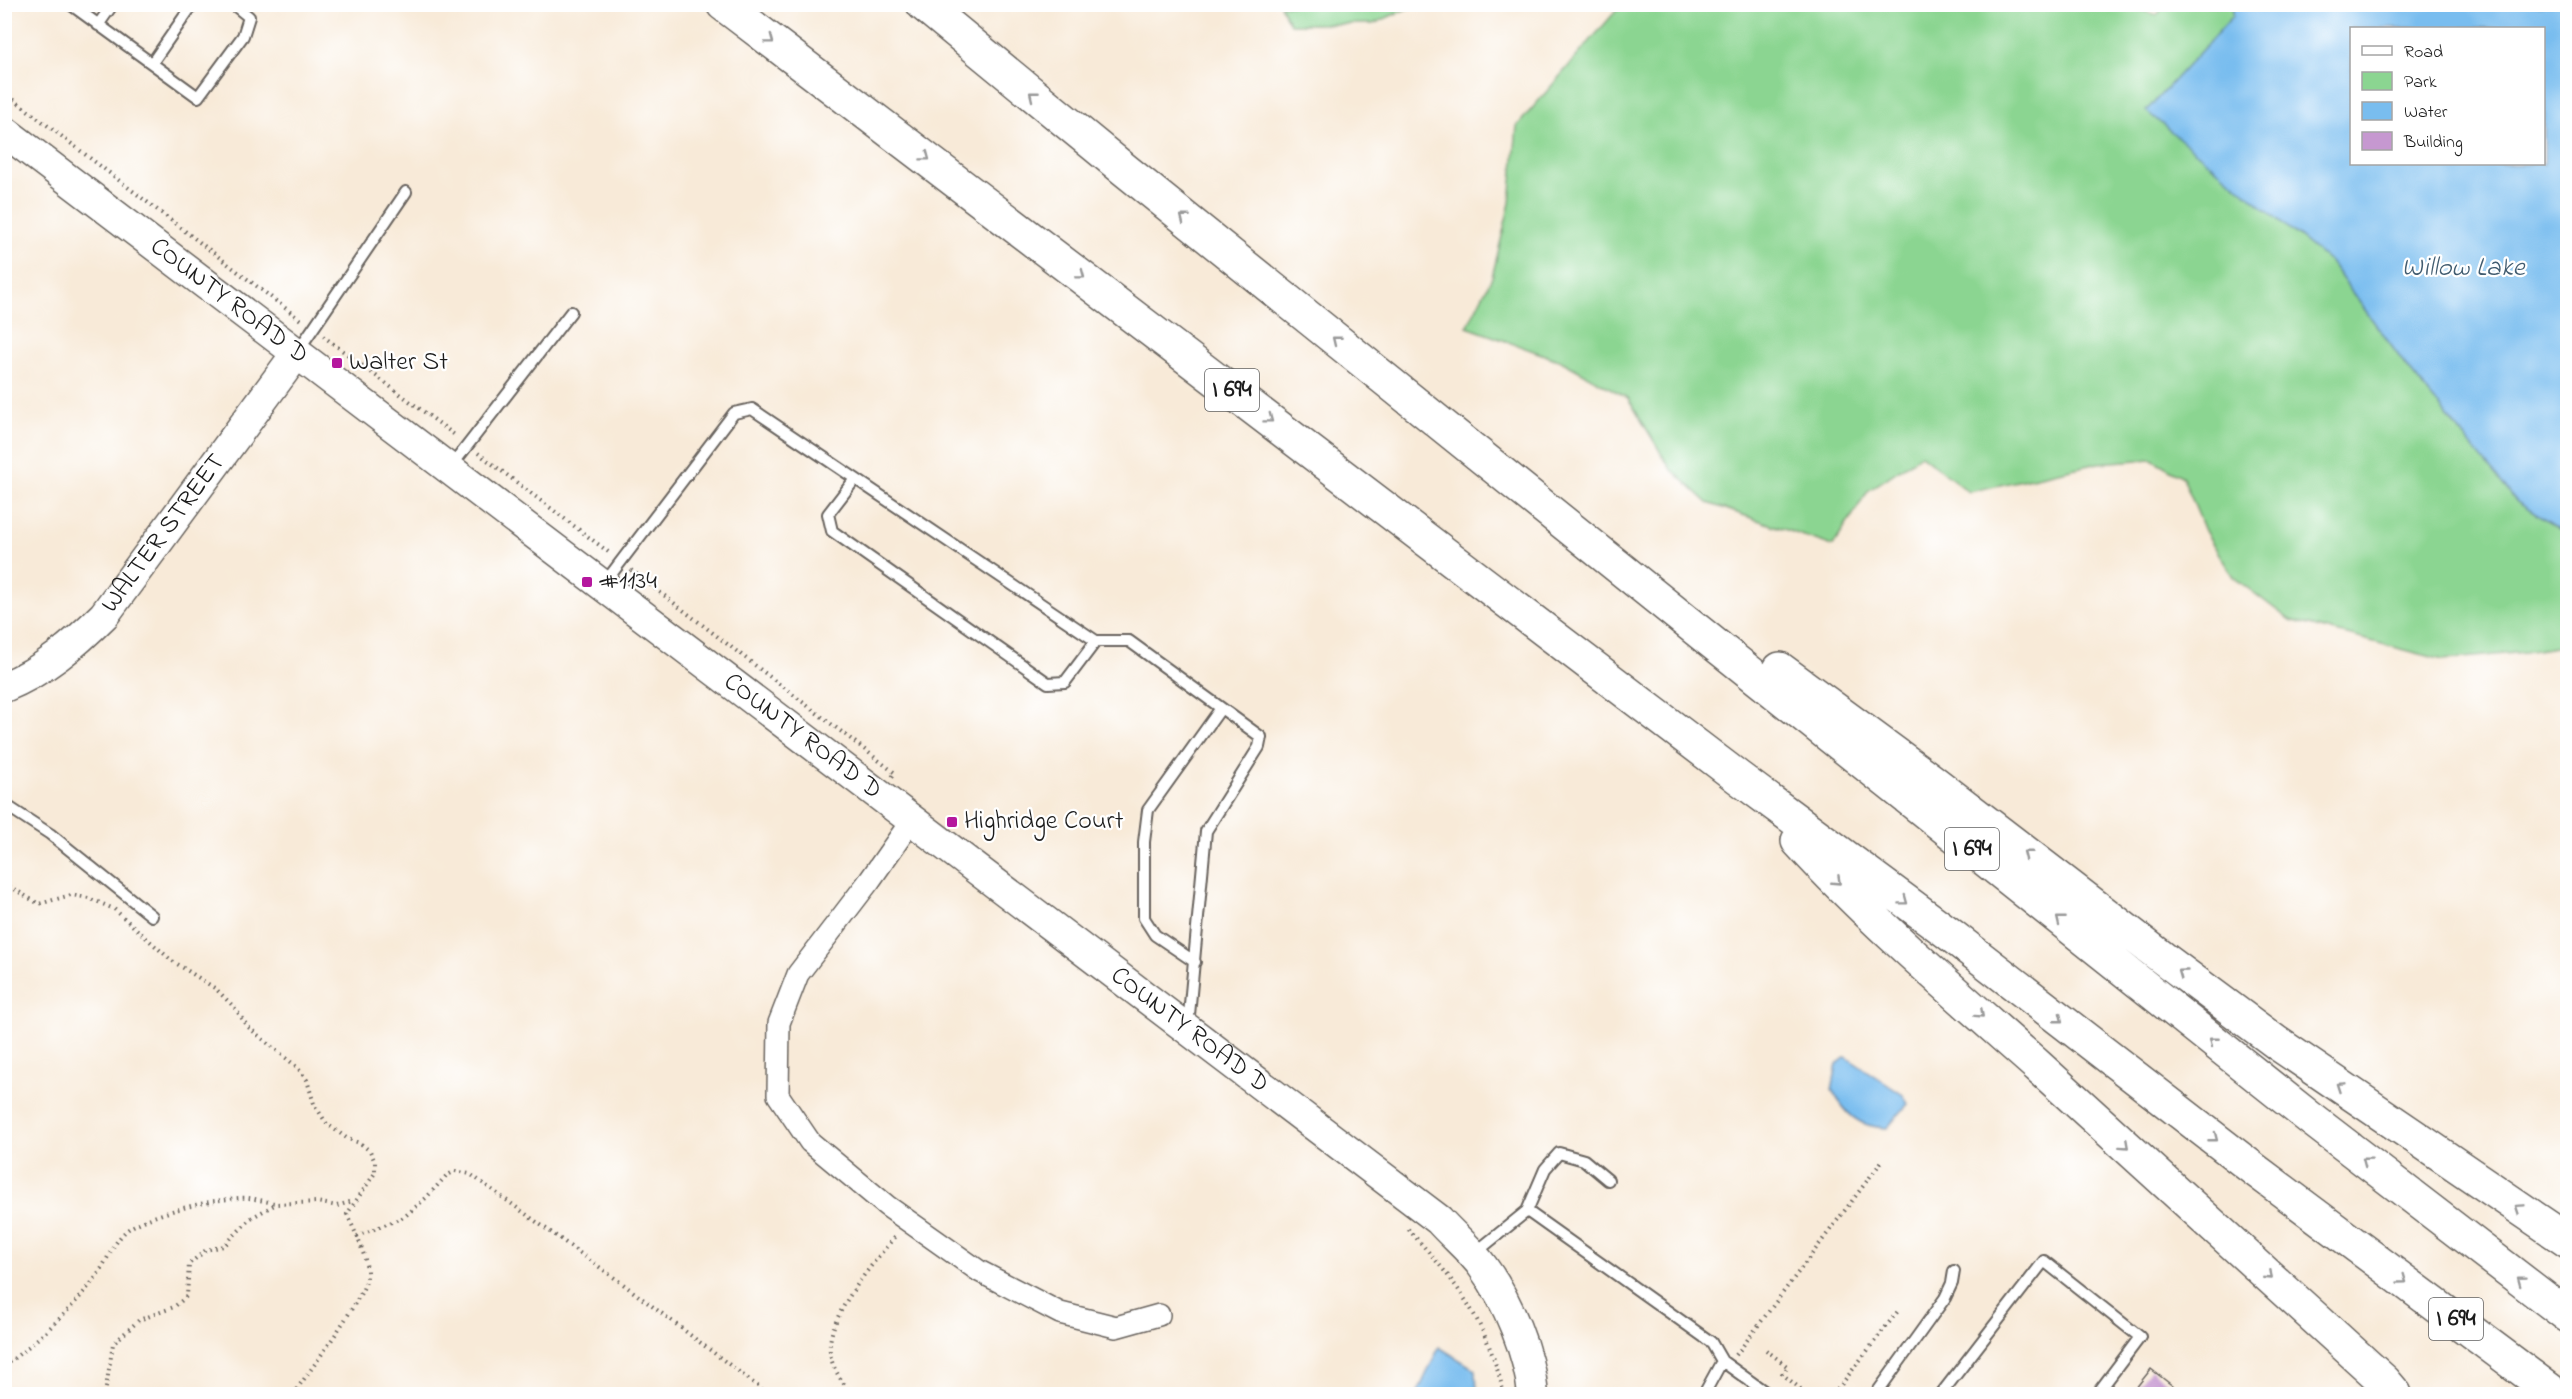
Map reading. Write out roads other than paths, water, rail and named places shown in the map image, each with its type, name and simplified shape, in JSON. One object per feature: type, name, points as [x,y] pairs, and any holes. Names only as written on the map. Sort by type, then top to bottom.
[{"type":"highway","name":"I 694","points":[[723,4],[2554,1395]]},
{"type":"highway","name":"I 694","points":[[923,4],[1382,377],[2300,1111],[2568,1316]]},
{"type":"highway","points":[[1382,377],[1931,780],[2164,960],[2277,1043],[2568,1241]]},
{"type":"highway","points":[[1739,778],[1820,865],[1962,998],[2205,1216],[2384,1381],[2395,1395]]},
{"type":"street","name":"COUNTY ROAD D","points":[[4,131],[1439,1220],[1483,1267],[1512,1318],[1531,1377],[1533,1395]]},
{"type":"street","name":"WALTER STREET","points":[[4,687],[50,663],[78,641],[104,615],[297,352]]},
{"type":"street","points":[[912,820],[870,880],[798,974],[779,1023],[778,1095],[810,1142],[907,1221],[979,1271],[1059,1313],[1116,1327],[1159,1315]]},
{"type":"lane","points":[[69,4],[198,97],[243,36],[249,17],[233,4]]},
{"type":"lane","points":[[98,25],[113,4]]},
{"type":"lane","points":[[152,63],[193,4]]},
{"type":"lane","points":[[297,352],[406,192]]},
{"type":"lane","points":[[449,469],[571,312]]},
{"type":"lane","points":[[603,585],[734,413],[752,409],[1096,641],[1129,641],[1261,737],[1259,747],[1206,831],[1188,1030]]},
{"type":"lane","points":[[855,479],[828,514],[832,531],[1048,683],[1065,682],[1096,641]]},
{"type":"lane","points":[[1195,962],[1155,935],[1144,918],[1148,810],[1221,708]]},
{"type":"lane","points":[[4,804],[50,834],[152,916]]},
{"type":"lane","points":[[1472,1255],[1527,1211],[1545,1169],[1559,1153],[1584,1160],[1608,1180]]},
{"type":"lane","points":[[1527,1211],[1711,1342],[1725,1363],[1768,1395]]},
{"type":"lane","points":[[1941,1395],[2044,1261],[2140,1337],[2097,1395]]},
{"type":"lane","points":[[1876,1395],[1945,1298],[1954,1271]]},
{"type":"lane","points":[[1704,1395],[1725,1363]]},
{"type":"water","name":"Willow Lake","points":[[2233,5],[2567,5],[2567,534],[2517,502],[2404,363],[2330,262],[2146,111],[2233,16]]},
{"type":"water","points":[[1846,1057],[1903,1095],[1908,1104],[1887,1128],[1868,1125],[1854,1118],[1842,1106],[1832,1090],[1837,1064]]},
{"type":"water","points":[[1439,1347],[1476,1370],[1477,1394],[1417,1394]]},
{"type":"place","name":"Walter St","points":[[337,363]]},
{"type":"place","name":"#1134","points":[[587,582]]},
{"type":"place","name":"Highridge Court","points":[[952,822]]}]
